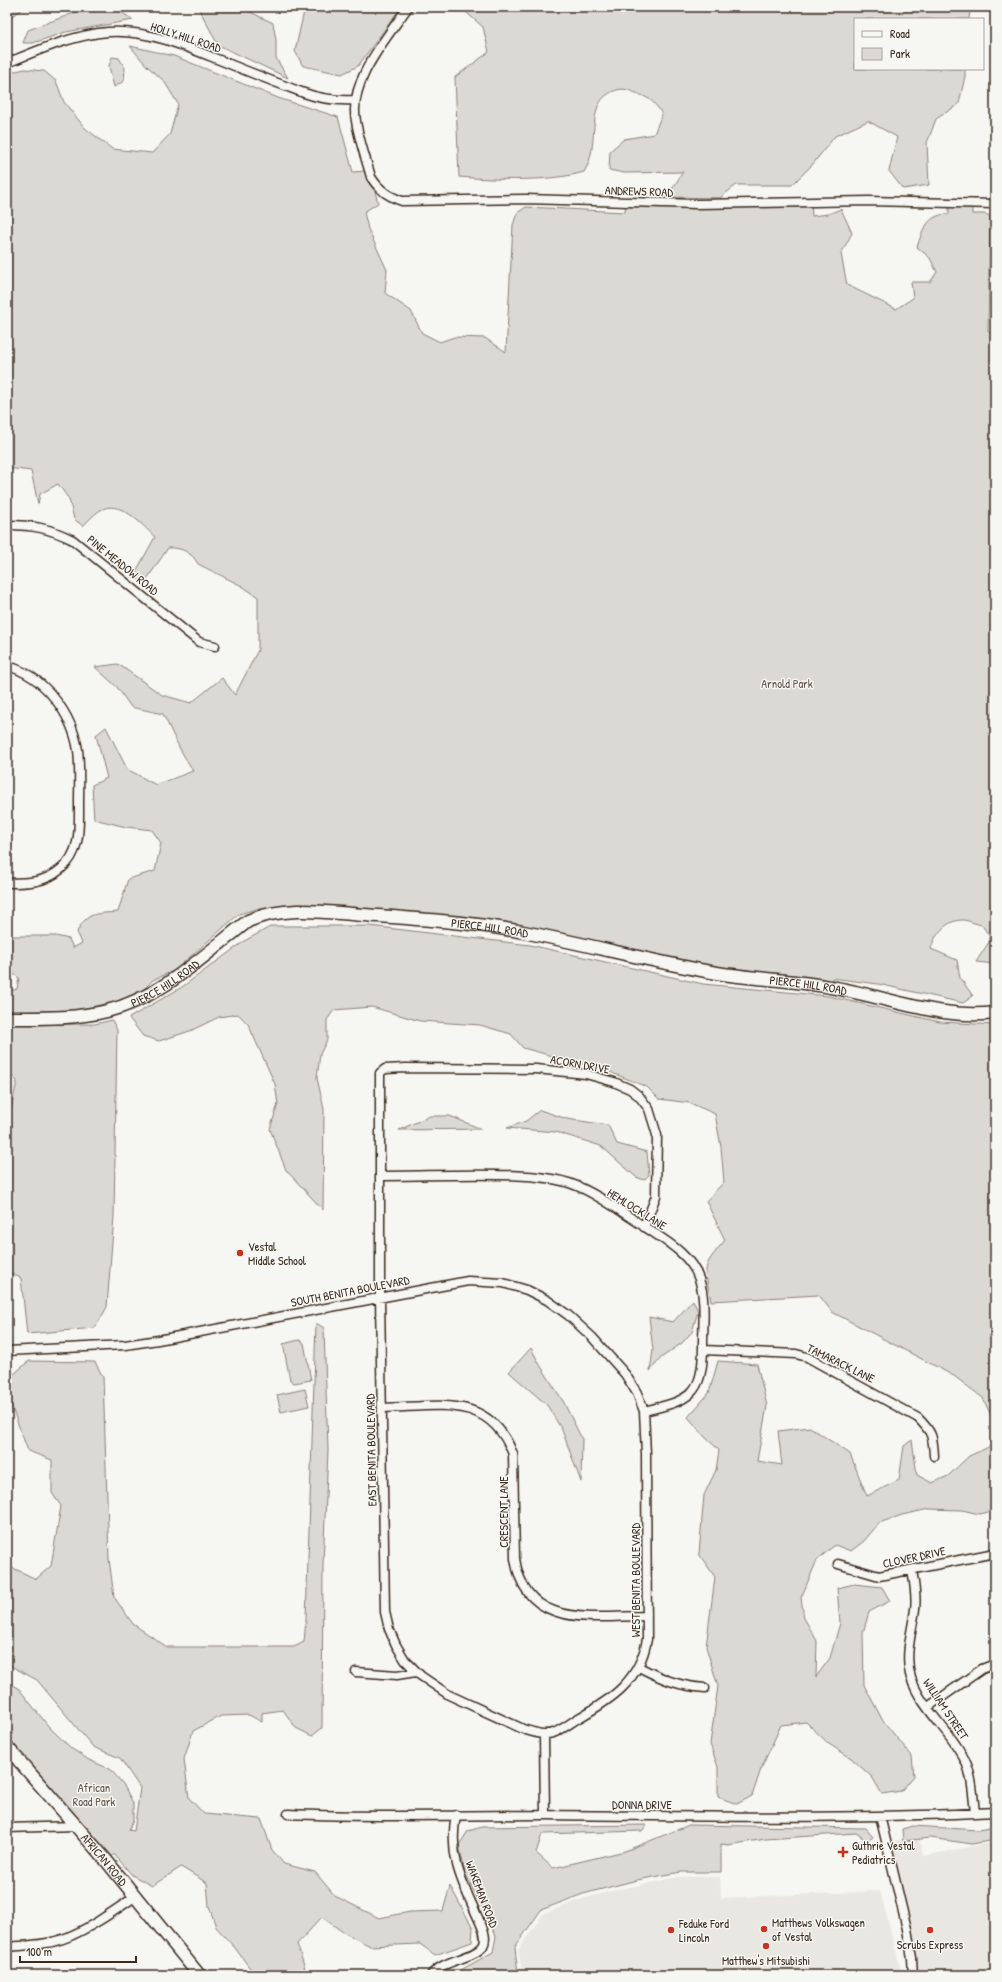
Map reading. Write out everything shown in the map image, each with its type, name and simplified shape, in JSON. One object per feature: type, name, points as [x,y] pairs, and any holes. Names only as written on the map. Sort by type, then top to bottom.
[{"type":"street","name":"ANDREWS ROAD","points":[[408,7],[360,80],[355,100],[356,120],[371,177],[376,185],[388,196],[402,201],[526,199],[697,204],[869,201],[995,204]]},
{"type":"street","name":"HOLLY HILL ROAD","points":[[7,63],[45,48],[88,35],[109,32],[129,32],[156,37],[316,97],[340,101],[355,100]]},
{"type":"street","name":"PINE MEADOW ROAD","points":[[7,525],[31,525],[54,530],[73,540],[199,642],[215,646]]},
{"type":"street","points":[[7,666],[28,675],[45,688],[57,702],[72,728],[78,750],[79,836],[72,857],[62,869],[52,876],[31,883],[7,883]]},
{"type":"street","name":"PIERCE HILL ROAD","points":[[7,1018],[64,1017],[96,1013],[137,1001],[181,973],[248,921],[279,911],[309,911],[406,918],[496,927],[717,973],[831,987],[922,1008],[964,1014],[995,1013]]},
{"type":"street","name":"ACORN DRIVE","points":[[380,1076],[384,1069],[399,1068],[536,1069],[586,1074],[614,1082],[630,1089],[649,1109],[657,1135],[656,1196],[644,1227]]},
{"type":"street","name":"EAST BENITA BOULEVARD","points":[[380,1076],[380,1297],[383,1408],[385,1612],[389,1629],[396,1646],[416,1672],[455,1698],[523,1730],[544,1734]]},
{"type":"street","name":"HEMLOCK LANE","points":[[380,1176],[477,1174],[532,1176],[570,1183],[586,1191],[675,1247],[694,1268],[699,1279],[703,1305],[702,1374],[693,1391],[685,1398],[672,1404],[644,1411]]},
{"type":"street","name":"SOUTH BENITA BOULEVARD","points":[[7,1350],[125,1345],[468,1281],[496,1282],[527,1290],[547,1300],[568,1315],[592,1337],[624,1374],[637,1393],[644,1411]]},
{"type":"street","name":"TAMARACK LANE","points":[[703,1350],[796,1354],[807,1357],[918,1418],[929,1429],[933,1436],[934,1456]]},
{"type":"street","name":"CRESCENT LANE","points":[[383,1408],[460,1407],[477,1411],[496,1424],[507,1440],[513,1454],[515,1559],[517,1574],[527,1591],[537,1603],[548,1610],[564,1615],[647,1616]]},
{"type":"street","name":"WEST BENITA BOULEVARD","points":[[544,1734],[554,1733],[589,1712],[625,1686],[639,1667],[645,1652],[647,1639],[647,1616],[646,1454],[644,1411]]},
{"type":"street","name":"CLOVER DRIVE","points":[[838,1564],[879,1576],[995,1552]]},
{"type":"street","name":"WILLIAM STREET","points":[[912,1570],[915,1607],[908,1663],[911,1679],[928,1707],[962,1755],[971,1781],[975,1813]]},
{"type":"street","points":[[928,1707],[982,1669],[995,1664]]},
{"type":"street","points":[[639,1667],[667,1681],[684,1686],[705,1688]]},
{"type":"street","points":[[356,1672],[397,1675],[416,1672]]},
{"type":"street","points":[[544,1734],[545,1815]]},
{"type":"street","name":"AFRICAN ROAD","points":[[7,1747],[136,1896],[199,1975]]},
{"type":"street","name":"DONNA DRIVE","points":[[288,1814],[356,1817],[456,1815],[880,1816],[995,1812]]},
{"type":"street","name":"WAKEMAN ROAD","points":[[431,1975],[444,1964],[479,1950],[484,1944],[486,1938],[463,1883],[454,1854],[452,1840],[456,1815]]},
{"type":"street","points":[[880,1816],[907,1929],[914,1975]]},
{"type":"street","points":[[7,1828],[76,1826]]},
{"type":"street","points":[[7,1947],[50,1942],[67,1938],[92,1925],[136,1896]]},
{"type":"shaded area","points":[[919,1834],[923,1856],[995,1842],[995,1975],[918,1975],[917,1955],[889,1843]]},
{"type":"shaded area","points":[[679,1877],[720,1877],[721,1898],[880,1891],[901,1975],[523,1975],[518,1950],[543,1914],[582,1899],[616,1890]]},
{"type":"green space","points":[[7,7],[26,7],[12,16],[7,24]]},
{"type":"green space","points":[[90,7],[117,9],[133,20],[66,32],[33,43],[23,43],[28,30]]},
{"type":"green space","points":[[198,7],[240,7],[273,23],[276,40],[276,58],[288,78],[218,45]]},
{"type":"green space","points":[[305,7],[401,7],[358,66],[342,74],[303,66],[295,51]]},
{"type":"green space","points":[[460,7],[989,7],[970,11],[969,18],[854,18],[854,70],[965,70],[959,104],[936,119],[927,143],[929,185],[903,189],[889,171],[897,137],[868,121],[835,136],[812,165],[792,185],[736,185],[720,198],[667,197],[683,172],[624,173],[609,170],[610,151],[624,139],[654,134],[662,114],[649,99],[626,89],[611,92],[602,99],[599,104],[595,117],[592,150],[588,165],[584,172],[539,179],[489,179],[459,177],[455,77],[489,52],[483,27]]},
{"type":"green space","name":"Arnold Park","points":[[130,46],[174,56],[278,98],[338,117],[353,172],[365,171],[375,191],[378,203],[364,212],[368,229],[387,270],[385,293],[411,311],[422,333],[440,342],[454,337],[485,338],[506,352],[513,225],[517,213],[526,207],[625,212],[626,202],[811,202],[812,216],[828,214],[841,209],[852,233],[841,254],[847,285],[896,309],[913,298],[911,282],[930,282],[937,272],[930,258],[917,247],[924,229],[931,220],[942,215],[949,214],[949,203],[972,201],[972,214],[985,214],[990,216],[988,331],[995,338],[995,964],[976,962],[991,939],[982,925],[966,920],[952,922],[942,929],[935,938],[931,949],[957,960],[960,978],[973,996],[963,1003],[878,984],[832,978],[831,987],[656,961],[414,919],[260,916],[260,908],[239,914],[175,970],[153,980],[143,990],[115,1002],[76,1010],[7,1012],[7,992],[17,989],[19,978],[7,969],[7,936],[56,936],[69,939],[73,948],[82,943],[77,932],[85,920],[93,915],[118,912],[128,879],[155,871],[161,843],[152,830],[126,827],[94,819],[92,785],[107,778],[96,735],[106,727],[127,769],[156,785],[193,771],[180,749],[163,714],[131,707],[117,687],[95,667],[118,664],[162,695],[191,703],[222,678],[235,695],[258,650],[258,597],[242,586],[198,564],[189,553],[177,548],[168,548],[145,582],[133,577],[155,537],[137,520],[130,514],[114,507],[99,511],[83,526],[74,519],[69,499],[58,484],[40,494],[38,504],[31,471],[7,468],[7,73],[25,69],[44,71],[56,81],[64,102],[85,128],[112,149],[152,153],[170,134],[178,104],[164,81],[147,66]]},
{"type":"green space","points":[[112,57],[119,58],[125,68],[124,81],[114,87],[109,66]]},
{"type":"green space","points":[[272,926],[370,926],[530,945],[703,984],[828,996],[940,1022],[995,1025],[995,1510],[979,1514],[962,1510],[929,1509],[902,1515],[879,1523],[864,1541],[851,1551],[835,1545],[817,1560],[801,1598],[804,1618],[817,1641],[816,1677],[830,1658],[840,1623],[837,1588],[854,1584],[882,1587],[890,1601],[869,1612],[863,1633],[864,1685],[883,1721],[912,1756],[914,1776],[901,1791],[882,1794],[872,1777],[851,1758],[829,1744],[806,1722],[781,1725],[761,1769],[752,1796],[737,1804],[718,1797],[718,1767],[710,1744],[718,1686],[706,1647],[715,1577],[699,1554],[704,1495],[716,1470],[719,1450],[705,1437],[688,1417],[709,1393],[718,1361],[757,1364],[767,1406],[757,1461],[782,1465],[778,1431],[810,1427],[850,1454],[867,1496],[899,1480],[904,1446],[912,1440],[917,1475],[932,1483],[948,1476],[969,1456],[991,1446],[992,1418],[983,1398],[954,1376],[832,1312],[819,1295],[711,1301],[706,1268],[712,1257],[725,1240],[706,1201],[724,1182],[721,1147],[715,1114],[690,1103],[659,1099],[647,1087],[605,1070],[523,1048],[511,1034],[480,1025],[420,1021],[372,1007],[334,1010],[327,1020],[327,1040],[320,1054],[317,1078],[324,1109],[323,1210],[286,1170],[270,1129],[278,1104],[275,1084],[248,1024],[238,1014],[219,1017],[190,1031],[159,1041],[143,1036],[129,1018],[182,987],[246,940]]},
{"type":"green space","points":[[112,1020],[117,1030],[114,1216],[107,1307],[95,1328],[27,1334],[21,1278],[7,1272],[7,1110],[11,1109],[17,1081],[7,1071],[7,1025],[95,1024]]},
{"type":"green space","points":[[540,1110],[567,1119],[608,1125],[617,1144],[647,1152],[649,1175],[644,1180],[636,1177],[601,1146],[556,1132],[507,1128],[526,1121]]},
{"type":"green space","points":[[430,1116],[450,1116],[481,1129],[399,1130]]},
{"type":"green space","points":[[693,1300],[698,1311],[692,1332],[682,1343],[661,1358],[650,1371],[653,1350],[649,1317],[673,1322]]},
{"type":"green space","name":"African Road Park","points":[[316,1323],[324,1328],[328,1450],[323,1564],[322,1728],[312,1736],[296,1728],[283,1710],[262,1713],[262,1722],[249,1715],[221,1716],[193,1731],[184,1759],[189,1798],[204,1814],[261,1819],[272,1850],[284,1864],[315,1872],[335,1896],[379,1918],[410,1912],[443,1911],[450,1886],[473,1928],[472,1942],[435,1955],[420,1944],[370,1946],[343,1932],[322,1917],[297,1944],[307,1975],[255,1975],[235,1948],[216,1927],[209,1906],[207,1883],[181,1867],[152,1886],[132,1875],[114,1854],[112,1857],[7,1738],[7,1682],[19,1689],[49,1727],[72,1749],[89,1760],[110,1769],[123,1784],[133,1803],[133,1820],[129,1830],[134,1831],[140,1788],[120,1758],[93,1747],[37,1680],[7,1664],[7,1565],[36,1579],[51,1566],[61,1506],[52,1493],[52,1460],[28,1451],[11,1405],[7,1380],[29,1361],[95,1362],[103,1377],[109,1559],[114,1597],[133,1624],[167,1647],[294,1647],[304,1642],[306,1619]]},
{"type":"green space","points":[[299,1340],[304,1343],[311,1380],[294,1383],[290,1380],[283,1344]]},
{"type":"green space","points":[[531,1348],[563,1401],[582,1439],[581,1482],[562,1430],[547,1405],[509,1372]]},
{"type":"green space","points":[[305,1389],[309,1406],[281,1412],[277,1395]]},
{"type":"green space","points":[[647,1825],[642,1831],[542,1834],[536,1853],[553,1868],[625,1851],[689,1825],[865,1828],[873,1837],[867,1841],[856,1833],[766,1839],[728,1845],[721,1844],[721,1872],[681,1872],[637,1880],[583,1894],[541,1910],[515,1947],[518,1975],[452,1975],[493,1952],[496,1936],[465,1873],[459,1845],[468,1831],[482,1827]]},
{"type":"green space","points":[[913,1826],[978,1830],[995,1827],[995,1840],[972,1844],[930,1838],[903,1841],[902,1829]]},
{"type":"place","name":"Vestal Middle School","points":[[240,1253]]},
{"type":"place","name":"Guthrie Vestal Pediatrics","points":[[843,1852]]},
{"type":"place","name":"Matthews Volkswagen of Vestal","points":[[764,1929]]},
{"type":"place","name":"Feduke Ford Lincoln","points":[[671,1930]]},
{"type":"place","name":"Scrubs Express","points":[[930,1930]]},
{"type":"place","name":"Matthew's Mitsubishi","points":[[766,1946]]}]
